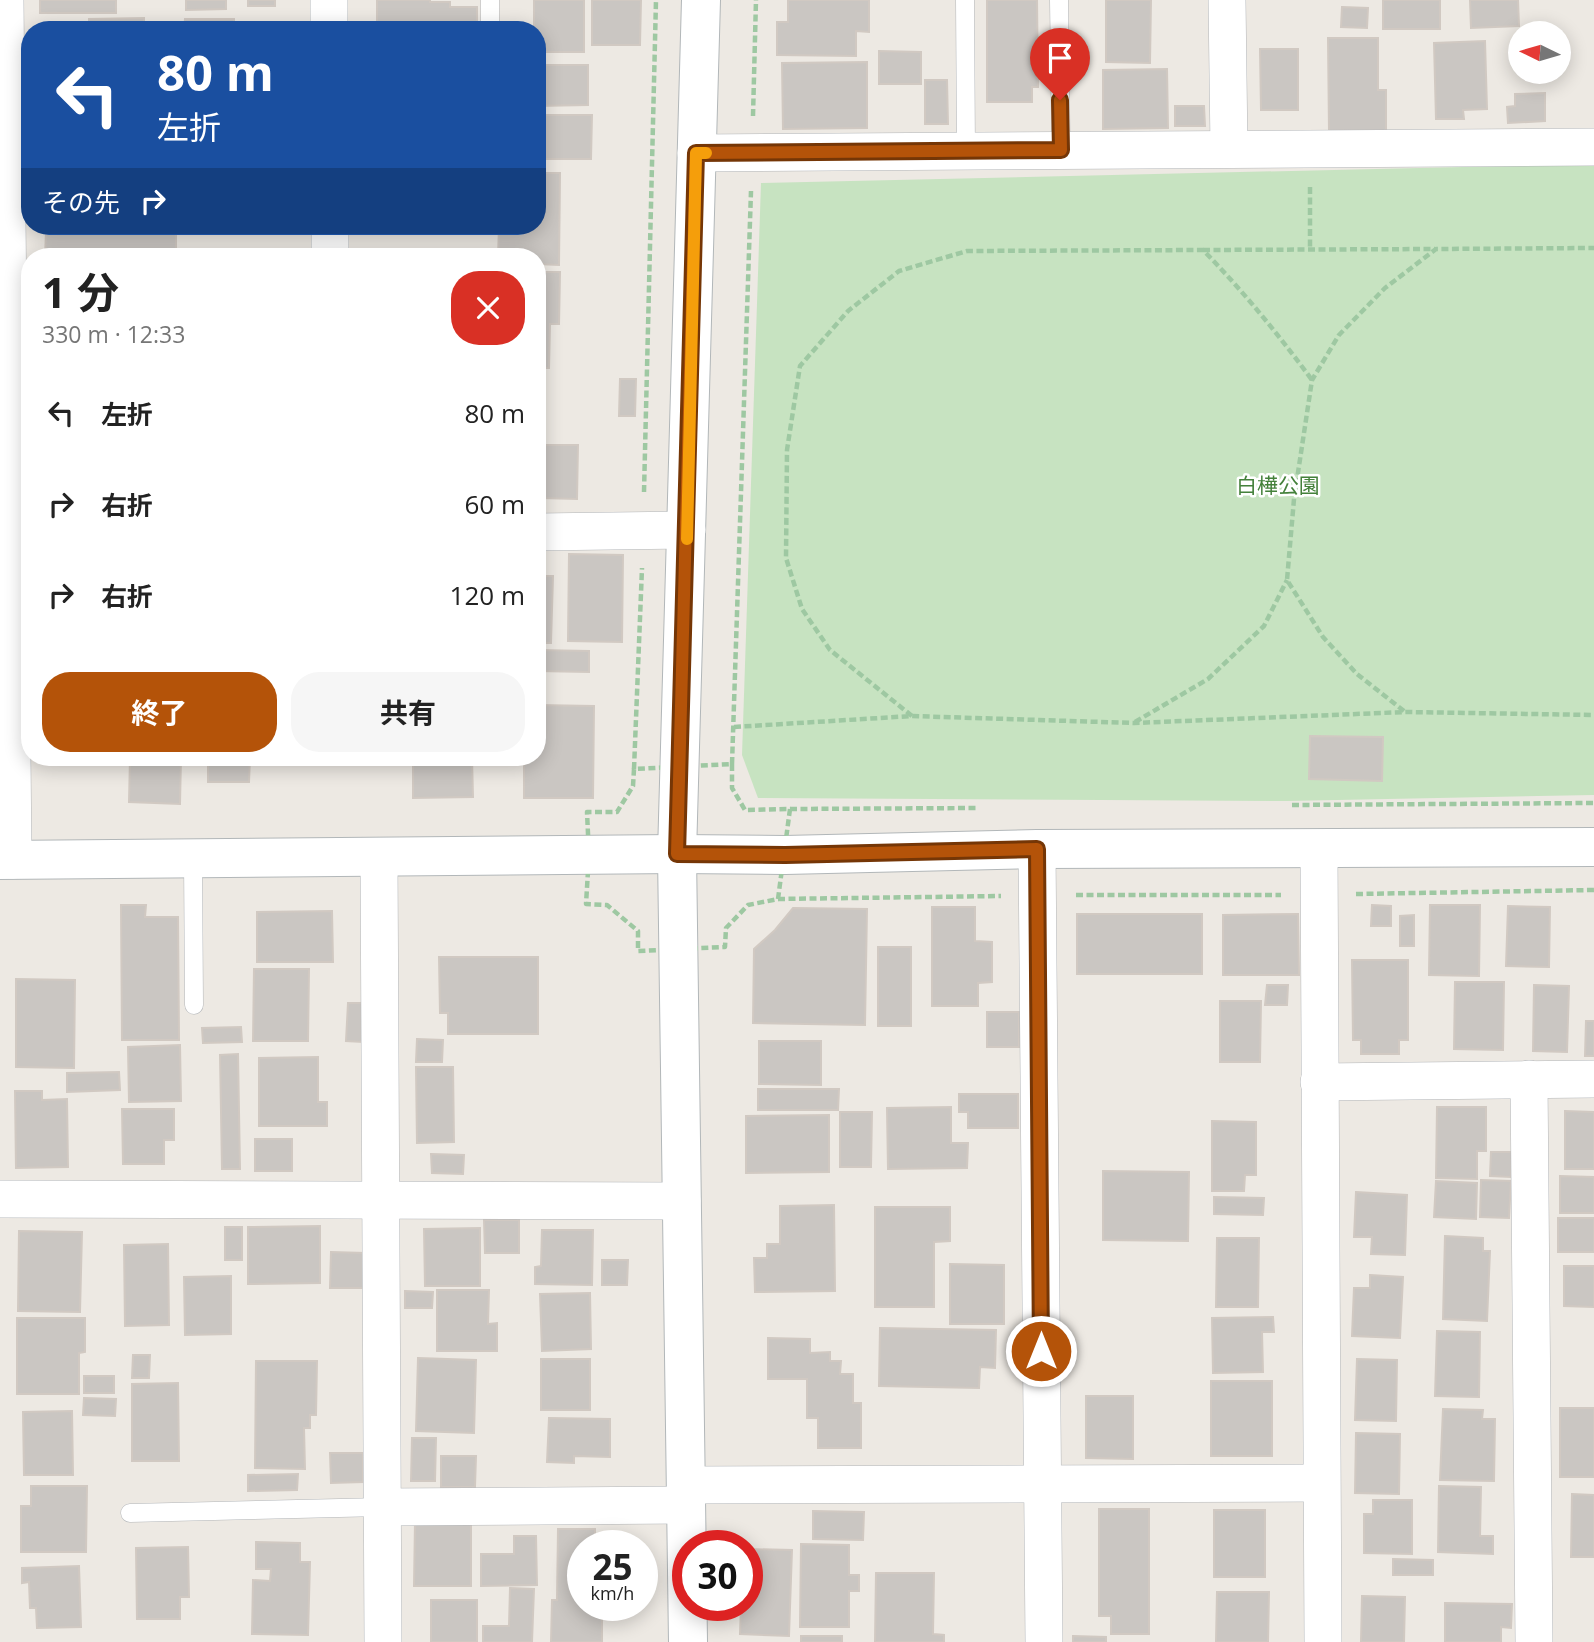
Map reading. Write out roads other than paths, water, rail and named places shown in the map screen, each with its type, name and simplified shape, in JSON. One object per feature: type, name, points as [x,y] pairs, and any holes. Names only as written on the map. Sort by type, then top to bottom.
[{"type":"street","points":[[5,0],[19,318],[6,860],[785,855],[1037,849],[1594,847]]},
{"type":"street","points":[[329,0],[329,21]]},
{"type":"street","points":[[688,1642],[677,854],[701,0]]},
{"type":"street","points":[[1227,0],[1229,149]]},
{"type":"street","points":[[696,153],[1594,147]]},
{"type":"street","points":[[546,532],[687,530]]},
{"type":"street","points":[[1037,849],[1044,1642]]},
{"type":"street","points":[[1318,849],[1323,1642]]},
{"type":"street","points":[[379,857],[383,1642]]},
{"type":"street","points":[[1529,1079],[1534,1642]]},
{"type":"street","points":[[1319,1082],[1594,1079]]},
{"type":"street","points":[[0,1199],[681,1200]]},
{"type":"street","points":[[382,1507],[1042,1485],[1321,1483]]},
{"type":"lane","points":[[490,0],[490,21]]},
{"type":"lane","points":[[965,0],[966,151]]},
{"type":"lane","points":[[1059,0],[1061,150]]},
{"type":"lane","points":[[193,858],[194,1005]]},
{"type":"lane","points":[[130,1513],[382,1507]]},
{"type":"park label","name":"白樺公園","points":[[1278,486]]}]
